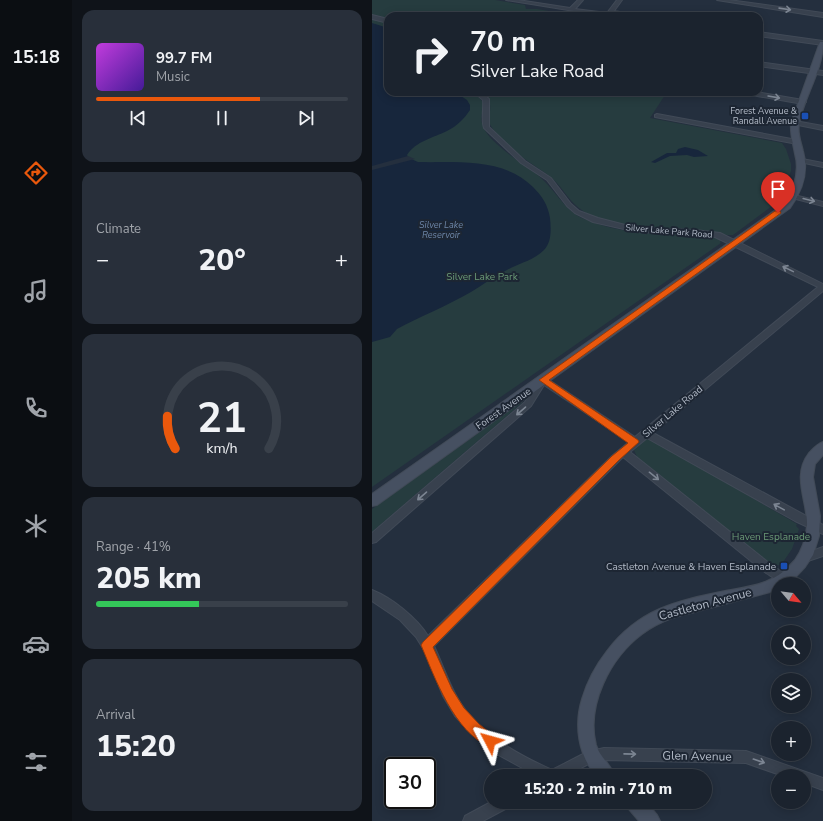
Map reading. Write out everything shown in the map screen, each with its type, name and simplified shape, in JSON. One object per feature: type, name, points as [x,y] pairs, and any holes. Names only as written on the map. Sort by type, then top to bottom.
[{"type":"main road","name":"Forest Avenue","points":[[372,501],[787,206],[794,197],[800,180],[802,161],[794,134],[794,123],[802,102],[818,72],[823,44]]},
{"type":"main road","points":[[787,577],[798,568],[818,528],[809,497],[808,474],[811,460],[823,448]]},
{"type":"main road","name":"Castleton Avenue","points":[[601,769],[591,756],[586,727],[590,696],[598,678],[612,656],[631,633],[652,619],[672,610],[771,585]]},
{"type":"main road","points":[[640,809],[651,821]]},
{"type":"street","points":[[511,0],[593,12]]},
{"type":"street","points":[[569,9],[576,0]]},
{"type":"street","points":[[569,9],[581,0]]},
{"type":"street","points":[[611,12],[620,0]]},
{"type":"street","points":[[719,0],[823,15]]},
{"type":"street","points":[[372,17],[384,20]]},
{"type":"street","points":[[763,35],[823,44]]},
{"type":"street","points":[[763,61],[818,72]]},
{"type":"street","points":[[763,65],[818,72]]},
{"type":"street","points":[[763,95],[802,102]]},
{"type":"street","name":"Silver Lake Park Road","points":[[482,96],[486,99],[487,104],[485,121],[486,126],[523,162],[549,179],[569,205],[577,212],[596,220],[622,227],[652,231],[705,233],[721,236],[735,243]]},
{"type":"street","points":[[657,116],[797,142]]},
{"type":"street","points":[[794,123],[823,128]]},
{"type":"street","points":[[802,161],[823,165]]},
{"type":"street","points":[[794,197],[823,204]]},
{"type":"street","points":[[735,243],[823,286]]},
{"type":"street","name":"Silver Lake Road","points":[[427,645],[635,442],[823,286]]},
{"type":"street","points":[[372,539],[528,404],[543,380],[635,442]]},
{"type":"street","points":[[646,433],[818,528]]},
{"type":"street","points":[[624,452],[770,570],[776,577]]},
{"type":"street","points":[[804,558],[823,551]]},
{"type":"street","points":[[372,595],[403,615],[420,632],[447,693],[460,712],[474,728],[490,741],[539,769]]},
{"type":"street","name":"Glen Avenue","points":[[591,756],[604,754],[746,757],[781,769]]},
{"type":"street","points":[[566,769],[591,756]]},
{"type":"street","points":[[811,780],[823,784]]},
{"type":"street","points":[[470,821],[491,809]]},
{"type":"green space","points":[[372,0],[495,0],[525,5],[526,9],[555,12],[384,12],[384,18],[372,16]]},
{"type":"green space","name":"Silver Lake Park","points":[[372,18],[384,21],[384,96],[478,96],[483,102],[482,123],[489,136],[512,157],[541,178],[575,214],[591,222],[621,230],[662,234],[700,235],[715,237],[722,240],[720,242],[721,243],[372,487]]},
{"type":"green space","points":[[485,96],[664,96],[650,118],[782,143],[786,149],[791,164],[791,171],[782,195],[776,203],[733,235],[691,229],[633,226],[603,221],[579,208],[553,179],[508,146],[501,139],[489,123],[490,103]]},
{"type":"green space","points":[[523,402],[372,532],[372,509]]},
{"type":"green space","name":"Haven Esplanade","points":[[646,439],[654,441],[797,524],[796,526],[799,529],[792,549],[781,565],[775,565],[774,567],[637,457],[634,450]]},
{"type":"water","name":"Silver Lake Reservoir","points":[[372,23],[384,27],[384,96],[461,96],[467,100],[470,105],[470,110],[457,125],[415,146],[407,155],[409,158],[418,162],[463,162],[493,166],[521,177],[533,187],[544,201],[549,213],[551,230],[547,247],[540,254],[526,262],[502,272],[462,297],[397,329],[390,337],[372,342]]},
{"type":"water","points":[[685,147],[698,150],[708,156],[670,156],[655,163],[651,162],[667,153],[676,153],[678,149]]},
{"type":"pier","points":[[408,156],[415,159],[372,170],[372,166]]},
{"type":"place","name":"Forest Avenue & Randall Avenue","points":[[805,116]]},
{"type":"place","name":"Castleton Avenue & Haven Esplanade","points":[[784,566]]},
{"type":"route","points":[[490,741],[474,728],[460,712],[447,693],[427,645],[615,459],[635,442],[543,380],[778,213]]}]
